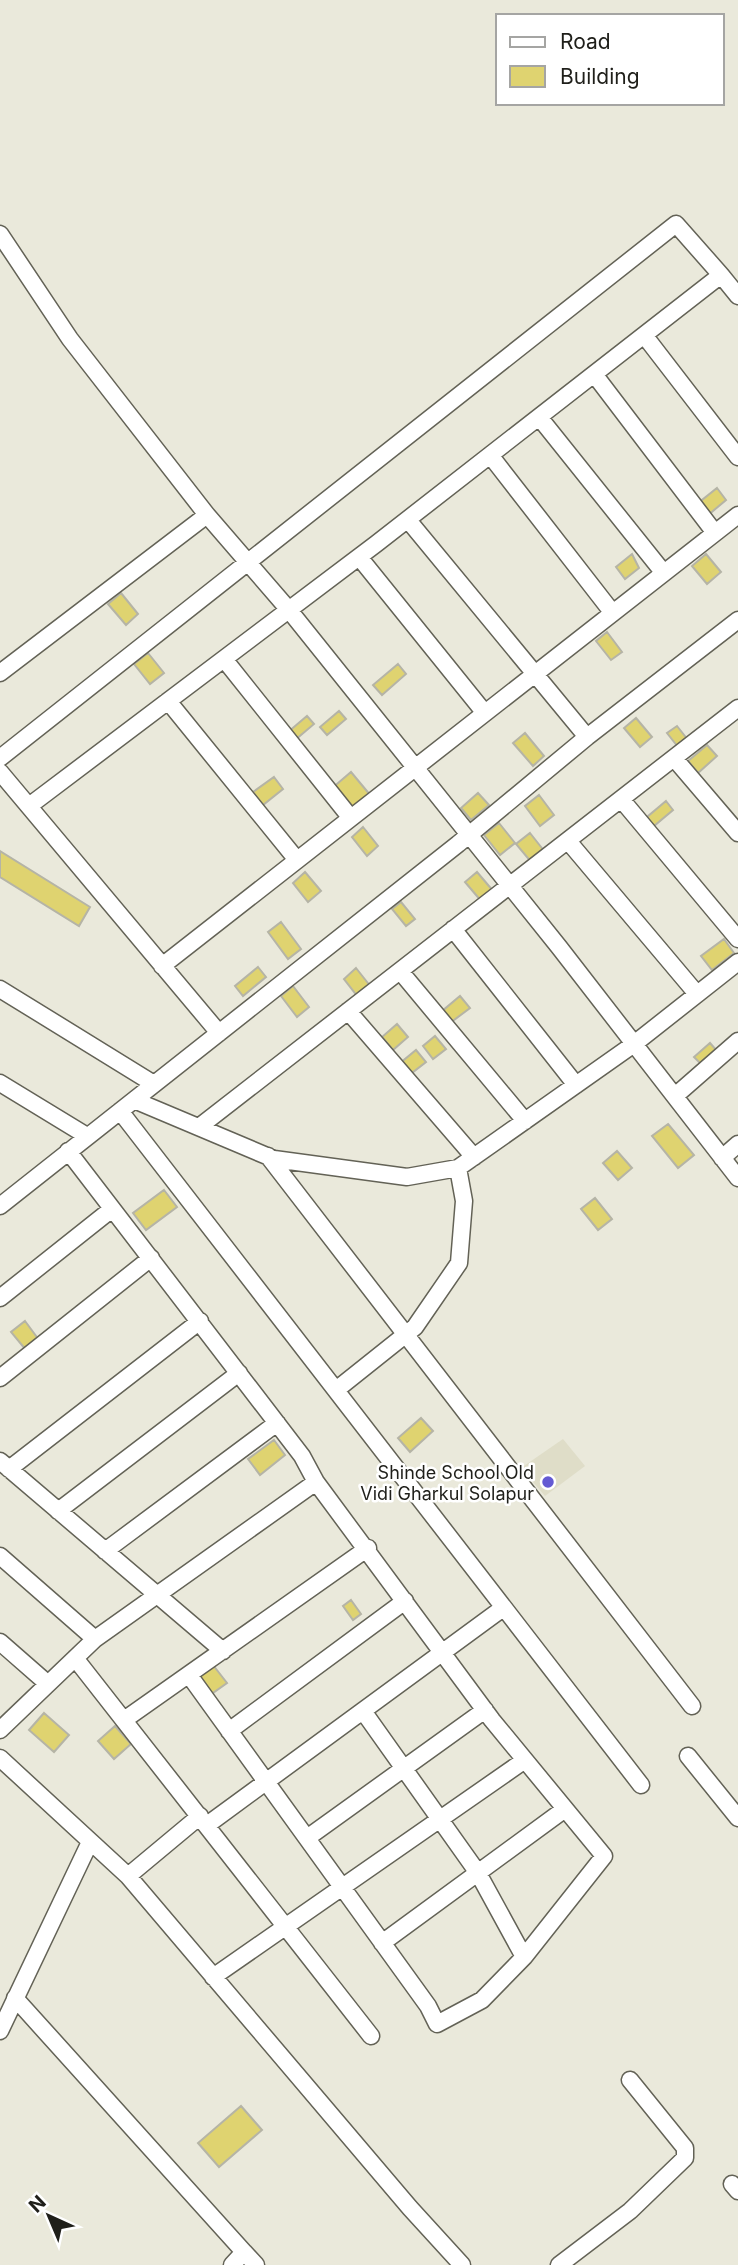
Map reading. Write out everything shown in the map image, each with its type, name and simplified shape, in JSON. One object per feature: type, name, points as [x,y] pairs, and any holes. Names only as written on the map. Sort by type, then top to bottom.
[{"type":"street","points":[[0,758],[676,224],[738,296]]},
{"type":"street","points":[[0,234],[70,339],[207,515],[289,610],[415,767],[738,1178]]},
{"type":"street","points":[[29,806],[408,520],[721,275]]},
{"type":"street","points":[[644,335],[738,457]]},
{"type":"street","points":[[594,374],[715,533]]},
{"type":"street","points":[[539,417],[663,572]]},
{"type":"street","points":[[490,455],[612,612]]},
{"type":"street","points":[[0,673],[207,515]]},
{"type":"street","points":[[162,966],[738,515]]},
{"type":"street","points":[[408,520],[587,737]]},
{"type":"street","points":[[359,557],[484,712]]},
{"type":"street","points":[[0,1206],[469,835],[587,737],[738,620]]},
{"type":"street","points":[[224,659],[351,817]]},
{"type":"street","points":[[168,701],[297,860]]},
{"type":"street","points":[[199,1127],[674,758],[735,716]]},
{"type":"street","points":[[674,758],[738,833]]},
{"type":"street","points":[[0,772],[219,1033]]},
{"type":"street","points":[[621,799],[738,939]]},
{"type":"street","points":[[568,841],[697,994]]},
{"type":"street","points":[[453,929],[576,1085]]},
{"type":"street","points":[[134,1100],[268,1156],[407,1177],[458,1168],[634,1044],[738,962]]},
{"type":"street","points":[[400,971],[525,1121]]},
{"type":"street","points":[[0,989],[154,1084]]},
{"type":"street","points":[[348,1012],[474,1157]]},
{"type":"street","points":[[675,1097],[738,1041]]},
{"type":"street","points":[[2,1087],[87,1136]]},
{"type":"street","points":[[120,1111],[640,1785]]},
{"type":"street","points":[[722,1158],[738,1144]]},
{"type":"street","points":[[68,1152],[302,1456],[316,1482],[368,1548],[485,1710],[604,1856],[524,1957],[482,2000],[437,2024],[428,2006],[189,1675]]},
{"type":"street","points":[[268,1156],[692,1706]]},
{"type":"street","points":[[336,1390],[415,1327],[458,1263],[464,1201],[458,1168]]},
{"type":"street","points":[[0,1298],[112,1209]]},
{"type":"street","points":[[0,1378],[151,1258]]},
{"type":"street","points":[[200,1321],[4,1465],[223,1651]]},
{"type":"street","points":[[58,1511],[239,1373]]},
{"type":"street","points":[[105,1551],[277,1423]]},
{"type":"street","points":[[0,1730],[95,1639],[316,1482]]},
{"type":"street","points":[[124,1720],[368,1548]]},
{"type":"street","points":[[0,1556],[95,1639]]},
{"type":"street","points":[[229,1731],[405,1601]]},
{"type":"street","points":[[128,1876],[204,1820],[266,1782],[503,1608]]},
{"type":"street","points":[[0,1642],[48,1684]]},
{"type":"street","points":[[75,1658],[371,2036]]},
{"type":"street","points":[[307,1838],[485,1710]]},
{"type":"street","points":[[363,1711],[478,1873],[524,1957]]},
{"type":"street","points":[[688,1756],[738,1818]]},
{"type":"street","points":[[0,1758],[128,1876],[462,2265]]},
{"type":"street","points":[[213,1977],[525,1760]]},
{"type":"street","points":[[383,1943],[565,1810]]},
{"type":"street","points":[[0,2031],[90,1842]]},
{"type":"street","points":[[15,1998],[256,2265]]},
{"type":"street","points":[[559,2265],[630,2211],[685,2158],[685,2148],[630,2080]]},
{"type":"street","points":[[232,2265],[244,2252]]},
{"type":"shaded area","name":"Shinde School Old Vidi Gharkul Solapur","points":[[563,1439],[585,1466],[545,1496],[521,1468]]},
{"type":"building","points":[[717,488],[726,500],[707,516],[697,504]]},
{"type":"building","points":[[632,554],[639,568],[625,579],[616,567]]},
{"type":"building","points":[[706,554],[721,572],[707,584],[692,566]]},
{"type":"building","points":[[121,593],[138,614],[126,625],[108,604]]},
{"type":"building","points":[[607,632],[622,652],[611,660],[596,641]]},
{"type":"building","points":[[148,653],[164,673],[150,684],[134,664]]},
{"type":"building","points":[[398,664],[406,674],[382,695],[373,685]]},
{"type":"building","points":[[339,711],[346,719],[327,735],[320,727]]},
{"type":"building","points":[[307,716],[314,724],[295,740],[288,732]]},
{"type":"building","points":[[636,718],[652,737],[640,747],[624,728]]},
{"type":"building","points":[[677,726],[688,740],[678,747],[667,733]]},
{"type":"building","points":[[525,733],[544,756],[533,766],[513,743]]},
{"type":"building","points":[[707,745],[717,756],[698,773],[688,761]]},
{"type":"building","points":[[351,772],[371,796],[351,813],[331,789]]},
{"type":"building","points":[[274,777],[283,789],[263,805],[253,792]]},
{"type":"building","points":[[478,793],[489,805],[471,820],[461,808]]},
{"type":"building","points":[[539,795],[554,815],[540,826],[525,806]]},
{"type":"building","points":[[666,801],[673,810],[654,826],[647,817]]},
{"type":"building","points":[[499,823],[515,843],[500,855],[484,835]]},
{"type":"building","points":[[363,827],[378,846],[367,856],[352,837]]},
{"type":"building","points":[[530,833],[545,852],[532,863],[516,844]]},
{"type":"building","points":[[0,851],[90,907],[79,926],[0,877]]},
{"type":"building","points":[[305,872],[321,891],[308,902],[293,883]]},
{"type":"building","points":[[477,872],[494,892],[482,902],[465,882]]},
{"type":"building","points":[[401,902],[415,919],[406,926],[392,909]]},
{"type":"building","points":[[281,922],[301,949],[288,959],[268,932]]},
{"type":"building","points":[[724,939],[734,953],[712,970],[701,956]]},
{"type":"building","points":[[258,967],[266,977],[243,996],[235,986]]},
{"type":"building","points":[[356,968],[371,987],[358,997],[344,979]]},
{"type":"building","points":[[293,986],[309,1007],[297,1017],[281,996]]},
{"type":"building","points":[[460,996],[470,1008],[450,1023],[441,1012]]},
{"type":"building","points":[[397,1024],[408,1037],[393,1050],[382,1037]]},
{"type":"building","points":[[435,1036],[446,1049],[433,1059],[423,1046]]},
{"type":"building","points":[[710,1043],[717,1051],[702,1065],[694,1057]]},
{"type":"building","points":[[416,1050],[426,1062],[408,1076],[399,1064]]},
{"type":"building","points":[[668,1124],[694,1155],[678,1168],[652,1136]]},
{"type":"building","points":[[617,1151],[632,1168],[618,1180],[603,1163]]},
{"type":"building","points":[[164,1190],[177,1207],[146,1230],[133,1213]]},
{"type":"building","points":[[595,1198],[612,1219],[598,1230],[581,1209]]},
{"type":"building","points":[[25,1321],[39,1340],[26,1350],[11,1332]]},
{"type":"building","points":[[421,1418],[433,1431],[410,1452],[398,1438]]},
{"type":"building","points":[[274,1440],[285,1455],[260,1475],[248,1459]]},
{"type":"building","points":[[351,1600],[361,1614],[353,1620],[343,1606]]},
{"type":"building","points":[[213,1665],[227,1683],[210,1695],[197,1677]]},
{"type":"building","points":[[44,1713],[69,1735],[54,1752],[29,1730]]},
{"type":"building","points":[[115,1726],[131,1744],[114,1759],[98,1741]]},
{"type":"building","points":[[241,2106],[262,2130],[219,2167],[198,2143]]},
{"type":"place","name":"Shinde School Old Vidi Gharkul Solapur","points":[[548,1482]]}]
